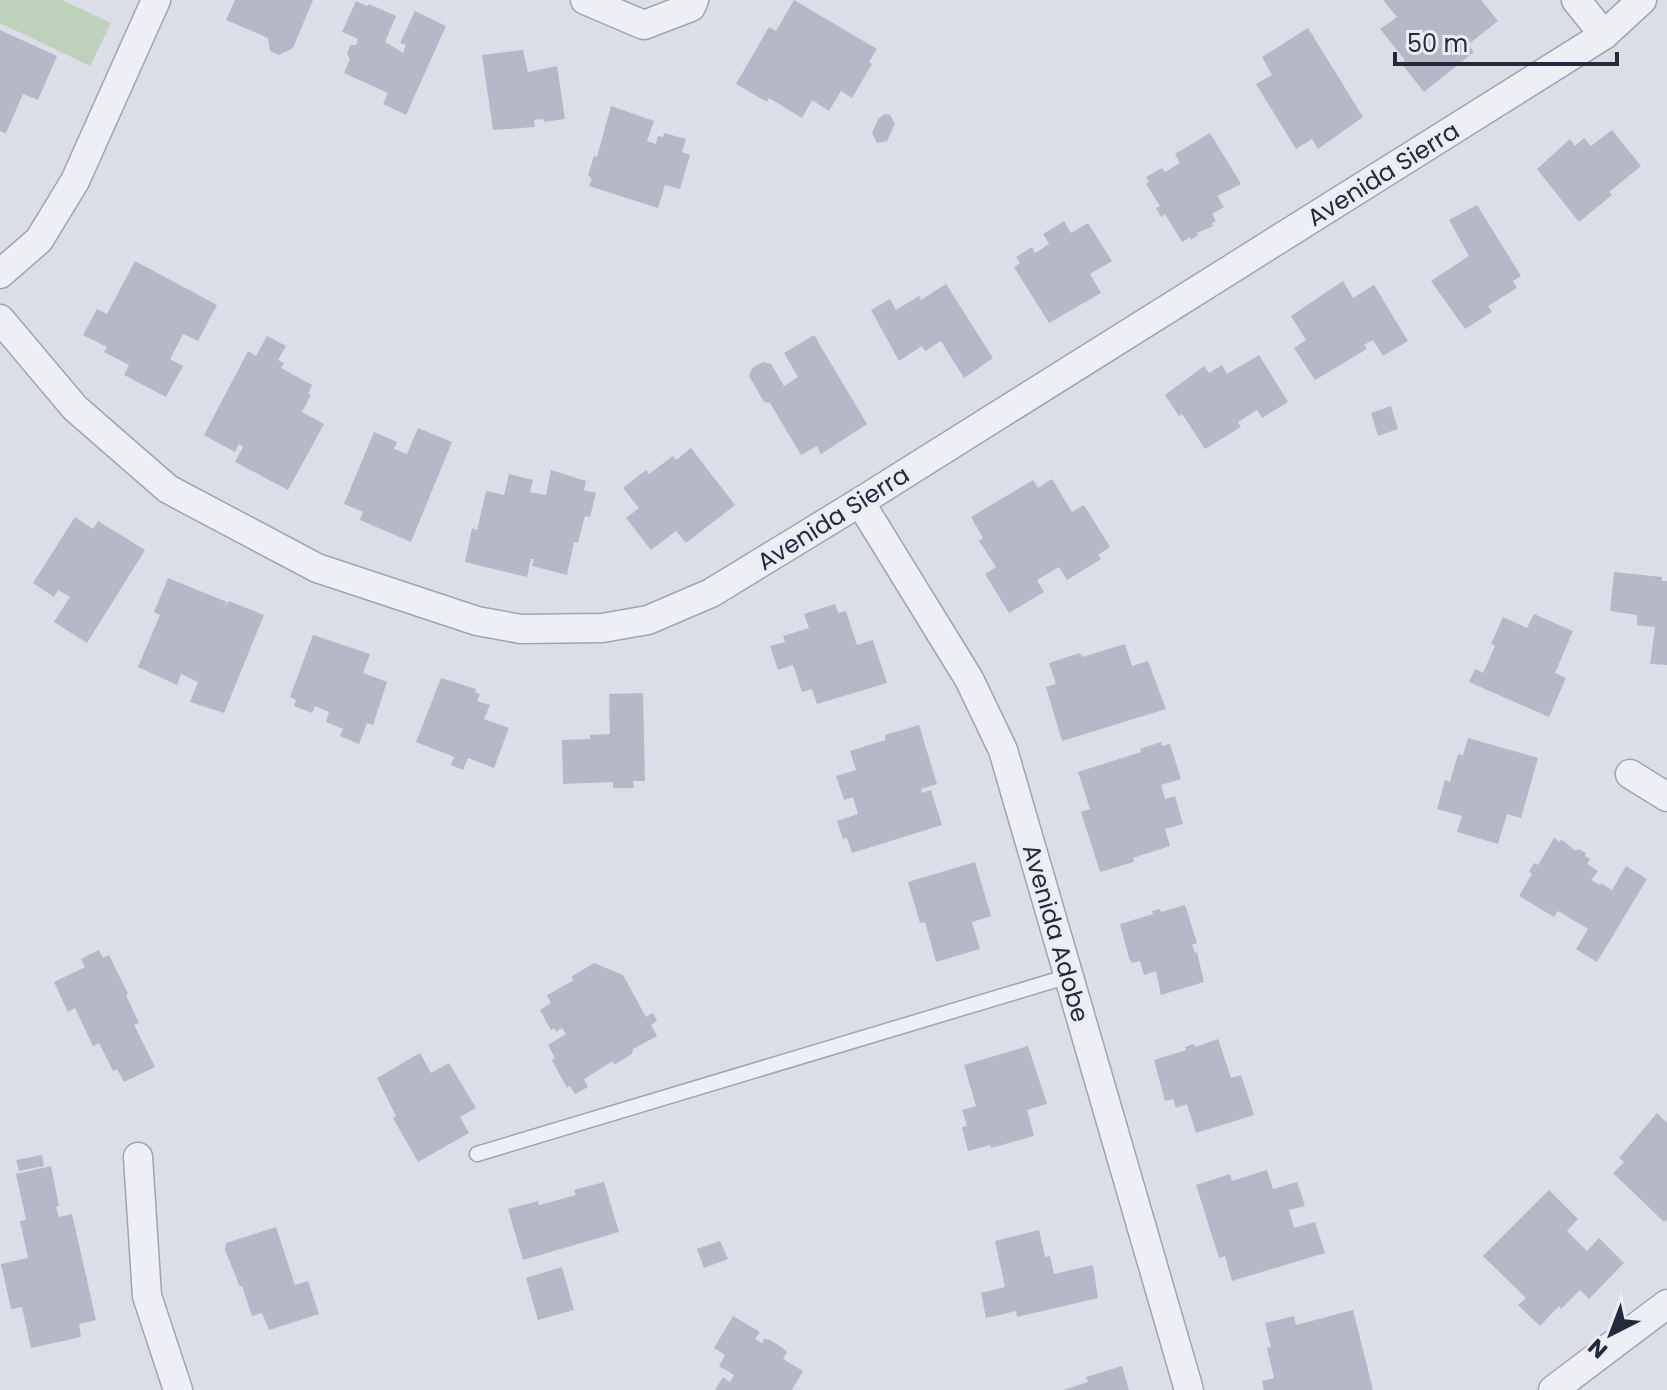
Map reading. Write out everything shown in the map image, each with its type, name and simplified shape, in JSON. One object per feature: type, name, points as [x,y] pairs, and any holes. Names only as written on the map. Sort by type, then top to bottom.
[{"type":"street","points":[[0,274],[39,240],[75,181],[156,0]]},
{"type":"street","points":[[585,0],[644,25],[691,7],[694,0]]},
{"type":"street","points":[[1576,0],[1604,35]]},
{"type":"street","name":"Avenida Sierra","points":[[0,319],[75,408],[168,489],[317,568],[477,621],[521,629],[602,628],[648,620],[711,593],[860,502],[1604,35],[1642,0]]},
{"type":"street","name":"Avenida Adobe","points":[[860,502],[969,679],[1003,750],[1189,1390]]},
{"type":"street","points":[[1630,774],[1667,797]]},
{"type":"street","points":[[138,1157],[147,1296],[178,1390]]},
{"type":"street","points":[[1553,1390],[1667,1304]]},
{"type":"lane","points":[[477,1154],[1069,976]]},
{"type":"green space","points":[[0,0],[62,0],[111,23],[90,66],[0,23]]},
{"type":"building","points":[[235,0],[313,0],[293,48],[279,55],[270,51],[268,38],[226,20]]},
{"type":"building","points":[[794,0],[877,49],[852,98],[841,91],[829,111],[812,100],[802,118],[769,98],[767,102],[736,84],[769,27],[776,31]]},
{"type":"building","points":[[1383,0],[1481,0],[1498,21],[1470,43],[1463,38],[1474,52],[1424,92],[1401,63],[1405,60],[1380,29],[1397,17]]},
{"type":"building","points":[[356,1],[396,16],[385,42],[403,53],[406,45],[400,43],[415,11],[446,26],[406,115],[383,104],[388,93],[344,73],[350,59],[347,54],[350,45],[356,45],[358,39],[342,32]]},
{"type":"building","points":[[1308,28],[1363,117],[1318,149],[1312,139],[1296,149],[1256,84],[1272,75],[1262,57]]},
{"type":"building","points":[[0,30],[57,56],[38,100],[23,94],[6,133],[0,131]]},
{"type":"building","points":[[523,50],[528,72],[557,66],[565,119],[534,120],[535,127],[493,130],[482,55]]},
{"type":"building","points":[[611,106],[654,121],[647,141],[656,144],[658,136],[663,137],[664,133],[686,139],[682,152],[690,155],[680,189],[665,185],[658,208],[589,186],[592,179],[588,175],[594,156],[597,157]]},
{"type":"building","points":[[884,114],[890,115],[895,124],[887,141],[877,143],[872,133],[878,119]]},
{"type":"building","points":[[1612,130],[1641,166],[1579,222],[1537,169],[1570,139],[1575,146],[1584,138],[1591,146]]},
{"type":"building","points":[[1210,133],[1241,184],[1217,196],[1224,207],[1212,214],[1216,221],[1212,223],[1213,226],[1182,242],[1165,214],[1161,217],[1156,208],[1160,206],[1146,184],[1149,182],[1146,177],[1162,168],[1165,172],[1180,163],[1175,154]]},
{"type":"building","points":[[1477,205],[1521,276],[1513,281],[1517,288],[1488,306],[1492,312],[1465,329],[1431,281],[1469,256],[1449,220]]},
{"type":"building","points":[[1064,221],[1071,233],[1088,223],[1112,261],[1090,274],[1101,293],[1049,323],[1014,267],[1020,263],[1016,257],[1032,247],[1035,253],[1049,244],[1043,234]]},
{"type":"building","points":[[135,261],[217,305],[198,341],[183,334],[170,359],[183,366],[166,397],[124,375],[129,365],[104,352],[107,347],[83,335],[97,309],[107,314]]},
{"type":"building","points":[[1343,281],[1353,298],[1374,285],[1408,341],[1383,356],[1373,340],[1364,345],[1367,349],[1315,380],[1294,348],[1306,340],[1291,316]]},
{"type":"building","points":[[946,284],[993,358],[964,378],[941,341],[925,351],[922,346],[899,361],[871,310],[890,299],[896,310],[919,296],[921,300]]},
{"type":"building","points":[[814,335],[867,424],[821,454],[817,446],[801,455],[770,403],[764,402],[749,376],[752,368],[763,362],[771,364],[784,386],[798,377],[784,353]]},
{"type":"building","points":[[267,336],[286,346],[278,360],[284,363],[281,368],[312,385],[308,394],[311,395],[302,412],[324,424],[288,490],[235,462],[243,447],[239,444],[235,452],[204,435],[248,351],[256,356]]},
{"type":"building","points":[[1259,355],[1288,402],[1262,418],[1257,410],[1238,422],[1241,427],[1205,449],[1165,395],[1204,366],[1209,373],[1222,365],[1227,374]]},
{"type":"building","points":[[1391,406],[1398,429],[1378,436],[1371,413]]},
{"type":"building","points":[[418,428],[452,442],[411,542],[360,520],[363,512],[344,504],[374,432],[397,442],[394,449],[407,454]]},
{"type":"building","points":[[691,448],[735,505],[686,543],[676,531],[651,550],[626,518],[639,508],[623,488],[646,470],[649,474],[673,456],[676,460]]},
{"type":"building","points":[[551,470],[586,481],[584,490],[596,493],[590,517],[585,516],[578,543],[574,542],[567,575],[532,566],[534,559],[531,559],[527,577],[465,562],[472,528],[477,530],[486,491],[504,495],[509,474],[533,480],[530,492],[546,495]]},
{"type":"building","points":[[1052,479],[1072,512],[1084,505],[1110,547],[1098,555],[1101,559],[1067,580],[1059,567],[1037,580],[1044,592],[1009,613],[985,574],[996,567],[979,541],[983,538],[971,517],[1033,480],[1038,488]]},
{"type":"building","points":[[75,517],[93,529],[98,521],[145,550],[87,643],[54,622],[70,597],[58,590],[54,597],[33,583]]},
{"type":"building","points":[[1614,572],[1662,577],[1662,581],[1667,581],[1667,665],[1650,664],[1655,627],[1637,625],[1637,615],[1610,611]]},
{"type":"building","points":[[168,578],[227,602],[224,608],[229,601],[264,615],[224,713],[190,702],[198,682],[181,674],[177,685],[138,667],[160,615],[154,612]]},
{"type":"building","points":[[835,604],[838,613],[846,611],[857,645],[873,640],[887,683],[817,704],[812,689],[802,692],[793,665],[778,670],[770,646],[785,642],[783,636],[809,628],[804,614]]},
{"type":"building","points":[[1534,614],[1573,631],[1555,673],[1566,678],[1549,717],[1469,682],[1475,669],[1483,673],[1503,617],[1527,628]]},
{"type":"building","points":[[313,635],[370,654],[363,673],[387,682],[373,725],[367,723],[359,744],[340,736],[343,729],[326,722],[329,712],[315,706],[312,713],[294,706],[296,700],[290,697]]},
{"type":"building","points":[[1125,644],[1132,666],[1148,661],[1166,709],[1062,741],[1046,687],[1056,684],[1049,663]]},
{"type":"building","points":[[441,678],[476,689],[475,692],[480,694],[477,701],[490,705],[484,719],[509,728],[494,768],[468,758],[463,770],[451,765],[454,757],[416,742]]},
{"type":"building","points":[[643,693],[645,781],[633,781],[634,788],[613,788],[613,782],[563,784],[562,740],[590,739],[590,735],[610,734],[609,694]]},
{"type":"building","points":[[919,725],[937,784],[921,789],[922,793],[931,790],[942,825],[852,853],[837,821],[858,814],[853,797],[844,800],[836,776],[856,770],[850,751],[885,740],[885,735]]},
{"type":"building","points":[[1468,738],[1538,758],[1521,818],[1507,814],[1498,844],[1457,832],[1462,816],[1437,809],[1445,780],[1450,782],[1458,754],[1463,755]]},
{"type":"building","points":[[1161,742],[1162,746],[1170,744],[1181,779],[1161,785],[1165,799],[1175,796],[1183,824],[1165,829],[1170,846],[1133,858],[1134,862],[1100,872],[1081,812],[1090,809],[1078,772],[1141,752],[1140,749]]},
{"type":"building","points":[[1554,838],[1560,842],[1561,839],[1576,851],[1586,853],[1585,856],[1590,859],[1587,864],[1598,871],[1591,880],[1600,885],[1612,890],[1626,866],[1647,879],[1597,962],[1576,949],[1588,929],[1558,911],[1554,917],[1519,896],[1532,874],[1529,872],[1534,863],[1538,865]]},
{"type":"building","points":[[975,862],[991,916],[972,922],[980,949],[936,962],[925,922],[920,923],[908,882]]},
{"type":"building","points":[[1185,905],[1197,943],[1192,945],[1197,952],[1204,982],[1161,995],[1156,971],[1144,975],[1140,961],[1132,963],[1129,958],[1120,924],[1153,914],[1152,911],[1160,909],[1161,912]]},
{"type":"building","points":[[99,950],[103,958],[109,955],[128,994],[139,1023],[134,1025],[155,1067],[124,1082],[117,1069],[113,1071],[99,1043],[93,1046],[75,1008],[68,1012],[54,982],[85,967],[81,959]]},
{"type":"building","points":[[594,963],[623,975],[646,1017],[653,1013],[657,1021],[651,1025],[657,1036],[633,1049],[632,1054],[614,1065],[613,1061],[584,1079],[588,1087],[575,1094],[570,1086],[567,1088],[552,1060],[555,1058],[548,1045],[566,1034],[562,1028],[556,1032],[554,1028],[551,1030],[540,1010],[551,1003],[547,995],[574,980],[571,977]]},
{"type":"building","points":[[1218,1039],[1231,1078],[1241,1075],[1254,1115],[1196,1133],[1187,1104],[1176,1108],[1173,1099],[1165,1101],[1154,1060],[1186,1050],[1185,1047],[1194,1044],[1195,1047]]},
{"type":"building","points":[[1028,1046],[1047,1104],[1027,1110],[1034,1136],[968,1151],[962,1127],[967,1126],[962,1110],[976,1106],[964,1065]]},
{"type":"building","points":[[420,1053],[431,1073],[449,1063],[476,1108],[460,1117],[469,1133],[418,1162],[393,1118],[396,1116],[377,1078]]},
{"type":"building","points":[[1657,1113],[1667,1123],[1667,1219],[1664,1222],[1613,1173],[1624,1162],[1619,1158]]},
{"type":"building","points":[[42,1155],[44,1166],[19,1171],[16,1160]]},
{"type":"building","points":[[51,1166],[58,1214],[59,1217],[72,1214],[96,1320],[79,1324],[81,1337],[31,1348],[22,1307],[11,1309],[1,1264],[28,1258],[20,1221],[26,1220],[16,1174]]},
{"type":"building","points":[[1267,1170],[1273,1189],[1297,1182],[1305,1206],[1289,1210],[1294,1228],[1315,1222],[1325,1253],[1232,1281],[1225,1256],[1219,1258],[1196,1185],[1230,1174],[1232,1181]]},
{"type":"building","points":[[604,1182],[619,1232],[523,1260],[508,1209],[576,1195],[574,1190]]},
{"type":"building","points":[[1549,1190],[1578,1219],[1567,1231],[1587,1251],[1599,1238],[1624,1263],[1589,1299],[1580,1290],[1540,1326],[1518,1305],[1526,1298],[1483,1256]]},
{"type":"building","points":[[276,1227],[295,1285],[308,1281],[319,1314],[269,1330],[262,1313],[252,1316],[225,1250],[226,1243]]},
{"type":"building","points":[[1039,1230],[1045,1257],[1050,1256],[1054,1274],[1093,1265],[1098,1298],[1017,1317],[1016,1311],[986,1318],[981,1293],[1005,1287],[995,1241]]},
{"type":"building","points":[[720,1241],[728,1259],[704,1268],[697,1249]]},
{"type":"building","points":[[562,1267],[574,1310],[538,1320],[526,1278]]},
{"type":"building","points":[[1353,1310],[1373,1390],[1264,1390],[1262,1381],[1274,1378],[1265,1323],[1294,1316],[1296,1325]]},
{"type":"building","points":[[733,1316],[760,1332],[755,1339],[762,1343],[764,1339],[770,1340],[783,1348],[787,1352],[783,1359],[803,1371],[792,1390],[715,1390],[723,1377],[730,1382],[734,1375],[719,1366],[725,1355],[714,1348]]},
{"type":"building","points":[[1122,1366],[1129,1390],[1063,1390],[1088,1382],[1086,1377]]}]
